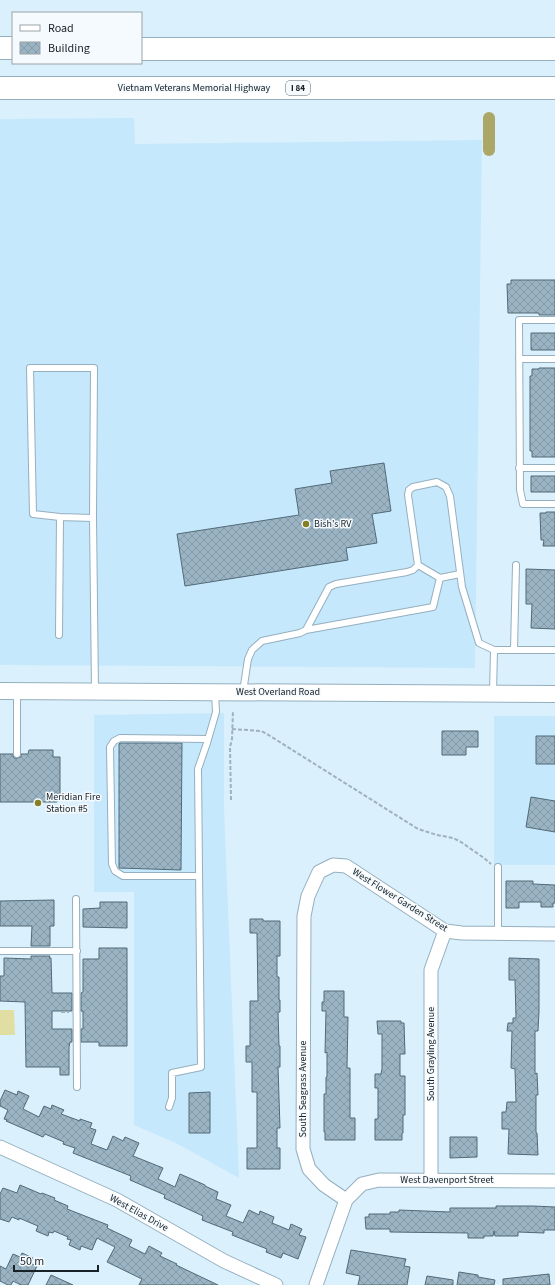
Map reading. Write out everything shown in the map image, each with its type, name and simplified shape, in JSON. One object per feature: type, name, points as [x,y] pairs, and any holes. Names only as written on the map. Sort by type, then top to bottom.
[{"type":"highway","points":[[0,48],[12,48]]},
{"type":"highway","points":[[142,49],[555,49]]},
{"type":"highway","name":"Vietnam Veterans Memorial Highway","points":[[0,88],[555,88]]},
{"type":"street","name":"West Overland Road","points":[[0,691],[555,694]]},
{"type":"street","name":"West Flower Garden Street","points":[[319,872],[333,864],[346,866],[445,931],[498,934],[555,934]]},
{"type":"street","name":"South Seagrass Avenue","points":[[319,872],[308,896],[304,916],[303,1149],[309,1169],[324,1185],[346,1200]]},
{"type":"street","name":"South Grayling Avenue","points":[[431,1181],[431,970],[445,931]]},
{"type":"street","name":"West Elias Drive","points":[[0,1147],[117,1200],[224,1261],[276,1285]]},
{"type":"street","name":"West Davenport Street","points":[[346,1200],[362,1184],[379,1180],[555,1181]]},
{"type":"street","points":[[316,1285],[346,1200]]},
{"type":"lane","points":[[555,320],[519,320],[520,490],[523,504],[555,504]]},
{"type":"lane","points":[[519,358],[555,358]]},
{"type":"lane","points":[[93,518],[33,514],[30,368],[94,368],[93,518],[95,691]]},
{"type":"lane","points":[[520,468],[555,468]]},
{"type":"lane","points":[[418,565],[408,495],[413,487],[437,482],[446,487],[450,496],[462,587],[479,643],[494,650],[555,650]]},
{"type":"lane","points":[[59,635],[60,517]]},
{"type":"lane","points":[[418,565],[440,578],[460,574]]},
{"type":"lane","points":[[306,630],[329,587],[336,584],[407,572],[413,570],[418,565]]},
{"type":"lane","points":[[514,650],[516,565]]},
{"type":"lane","points":[[243,692],[248,659],[252,650],[262,641],[300,633],[306,630],[433,607],[440,578]]},
{"type":"lane","points":[[493,694],[494,650]]},
{"type":"lane","points":[[17,691],[17,754]]},
{"type":"lane","points":[[169,1107],[172,1098],[172,1073],[201,1068],[198,769],[216,712],[215,692]]},
{"type":"lane","points":[[199,876],[123,876],[115,871],[112,864],[110,747],[114,741],[120,738],[208,739]]},
{"type":"lane","points":[[498,867],[498,934]]},
{"type":"lane","points":[[76,899],[77,1087]]},
{"type":"lane","points":[[0,951],[76,951]]},
{"type":"path","points":[[230,800],[230,747],[233,711]]},
{"type":"path","points":[[232,729],[261,730],[418,829],[453,838],[461,842],[491,864],[498,867]]},
{"type":"shaded area","points":[[134,118],[135,144],[482,140],[475,668],[0,665],[0,119]]},
{"type":"shaded area","points":[[224,713],[224,809],[239,1178],[176,1143],[134,1125],[134,892],[94,892],[94,715]]},
{"type":"shaded area","points":[[494,716],[555,716],[555,865],[494,865]]},
{"type":"shaded area","points":[[0,1010],[14,1010],[15,1035],[0,1035]]},
{"type":"building","points":[[511,280],[555,280],[555,315],[539,315],[539,313],[508,313],[507,284],[511,284]]},
{"type":"building","points":[[531,333],[555,333],[555,350],[531,350]]},
{"type":"building","points":[[555,368],[555,457],[532,457],[532,451],[530,451],[530,376],[532,376],[532,369]]},
{"type":"building","name":"Bish's RV","points":[[384,463],[391,511],[372,514],[377,543],[346,548],[348,560],[185,586],[177,534],[299,515],[295,489],[332,483],[330,471]]},
{"type":"building","points":[[531,476],[555,476],[555,492],[531,492]]},
{"type":"building","points":[[555,512],[555,546],[543,546],[544,540],[541,540],[540,513]]},
{"type":"building","points":[[526,569],[555,570],[555,629],[531,628],[532,604],[526,604]]},
{"type":"building","points":[[442,731],[478,731],[478,747],[466,747],[466,755],[442,755]]},
{"type":"building","points":[[536,736],[555,736],[555,764],[536,764]]},
{"type":"building","points":[[120,743],[182,743],[181,870],[119,868]]},
{"type":"building","points":[[29,750],[53,750],[53,757],[60,757],[60,794],[57,794],[57,802],[0,802],[0,754],[13,754],[14,758],[17,758],[21,757],[21,754],[28,754]]},
{"type":"building","points":[[531,797],[555,801],[555,832],[526,827]]},
{"type":"building","points":[[506,881],[533,881],[533,884],[555,885],[555,903],[553,903],[553,907],[541,907],[541,902],[519,902],[519,908],[506,908]]},
{"type":"building","points":[[54,900],[54,926],[50,926],[50,946],[31,946],[32,926],[0,926],[0,901]]},
{"type":"building","points":[[100,902],[127,902],[127,928],[83,927],[83,909],[100,908]]},
{"type":"building","points":[[250,919],[280,921],[280,956],[277,956],[277,977],[279,977],[280,1000],[280,1012],[278,1012],[280,1067],[278,1067],[280,1128],[277,1128],[277,1148],[280,1148],[280,1169],[247,1169],[247,1148],[257,1148],[257,1092],[252,1092],[252,1062],[246,1062],[246,1046],[250,1046],[250,1001],[258,1001],[257,933],[250,933]]},
{"type":"building","points":[[99,948],[127,948],[127,1046],[99,1046],[99,1042],[81,1042],[81,1029],[83,1029],[81,993],[83,992],[83,959],[99,959]]},
{"type":"building","points":[[31,956],[50,956],[52,993],[72,993],[72,1011],[52,1011],[52,1029],[72,1029],[72,1042],[70,1042],[69,1047],[69,1075],[60,1075],[60,1067],[26,1067],[25,1002],[0,1001],[0,976],[4,976],[4,958],[31,959]]},
{"type":"building","points":[[509,958],[539,959],[538,1031],[535,1031],[535,1074],[537,1073],[538,1095],[536,1095],[536,1133],[538,1155],[508,1154],[509,1129],[502,1129],[502,1112],[506,1112],[507,1102],[516,1102],[515,1069],[511,1068],[512,1031],[507,1031],[508,1023],[513,1023],[513,1018],[516,1018],[515,980],[509,980]]},
{"type":"building","points":[[324,991],[344,991],[344,1017],[348,1017],[347,1068],[350,1068],[350,1118],[355,1118],[355,1140],[325,1140],[324,1094],[326,1094],[327,1052],[325,1053],[326,1011],[322,1011]]},
{"type":"building","points":[[377,1021],[401,1021],[401,1023],[404,1023],[405,1054],[400,1054],[400,1076],[405,1076],[405,1115],[403,1115],[402,1140],[375,1140],[375,1119],[378,1119],[378,1088],[375,1088],[375,1074],[381,1074],[382,1069],[382,1034],[378,1034]]},
{"type":"building","points":[[5,1090],[17,1095],[18,1091],[29,1096],[23,1109],[39,1117],[44,1106],[51,1109],[52,1105],[64,1110],[61,1114],[80,1121],[80,1119],[92,1123],[90,1128],[96,1130],[91,1144],[107,1150],[113,1136],[123,1141],[125,1137],[139,1143],[133,1156],[163,1168],[158,1179],[175,1187],[180,1174],[218,1192],[216,1199],[231,1205],[226,1216],[243,1223],[249,1210],[259,1215],[260,1211],[274,1217],[272,1223],[289,1230],[291,1224],[302,1229],[299,1235],[306,1237],[298,1259],[283,1253],[281,1258],[266,1252],[267,1249],[232,1235],[233,1232],[202,1220],[203,1216],[164,1198],[165,1195],[130,1180],[131,1176],[73,1153],[75,1148],[63,1144],[64,1142],[45,1134],[43,1137],[6,1121],[7,1120],[4,1119],[8,1110],[0,1106],[0,1101]]},
{"type":"building","points":[[210,1092],[210,1133],[189,1133],[189,1093]]},
{"type":"building","points":[[450,1137],[477,1137],[477,1157],[450,1158]]},
{"type":"building","points":[[20,1185],[55,1198],[54,1200],[68,1206],[67,1209],[108,1225],[107,1228],[132,1240],[129,1246],[145,1254],[149,1246],[162,1253],[160,1256],[218,1285],[139,1285],[142,1279],[107,1262],[115,1247],[97,1238],[92,1250],[81,1246],[80,1250],[69,1245],[71,1240],[67,1239],[68,1237],[54,1231],[53,1233],[49,1232],[48,1236],[36,1231],[38,1226],[19,1218],[19,1220],[12,1217],[9,1222],[0,1219],[0,1194],[3,1188],[17,1193]]},
{"type":"building","points":[[496,1206],[555,1207],[555,1230],[544,1230],[544,1233],[518,1232],[518,1236],[495,1236],[494,1231],[493,1236],[484,1236],[484,1238],[468,1238],[468,1233],[390,1232],[390,1229],[366,1229],[365,1217],[369,1217],[369,1214],[390,1214],[390,1212],[399,1212],[399,1210],[450,1212],[450,1208],[496,1208]]},
{"type":"building","points":[[351,1250],[406,1259],[404,1266],[410,1267],[407,1285],[358,1285],[360,1276],[346,1273]]},
{"type":"building","points":[[22,1253],[33,1258],[30,1263],[37,1266],[28,1285],[21,1285],[13,1281],[11,1285],[8,1285],[0,1281],[0,1266],[6,1269],[13,1254],[20,1257]]},
{"type":"building","points":[[459,1272],[495,1280],[494,1285],[457,1285]]},
{"type":"building","points":[[549,1274],[550,1285],[503,1285],[503,1279]]},
{"type":"building","points":[[51,1275],[73,1285],[46,1285]]},
{"type":"building","points":[[427,1276],[453,1280],[453,1285],[425,1285]]},
{"type":"waterway","points":[[489,118],[489,150]]},
{"type":"place","name":"Bish's RV","points":[[306,524]]},
{"type":"place","name":"Meridian Fire Station #5","points":[[38,803]]}]
